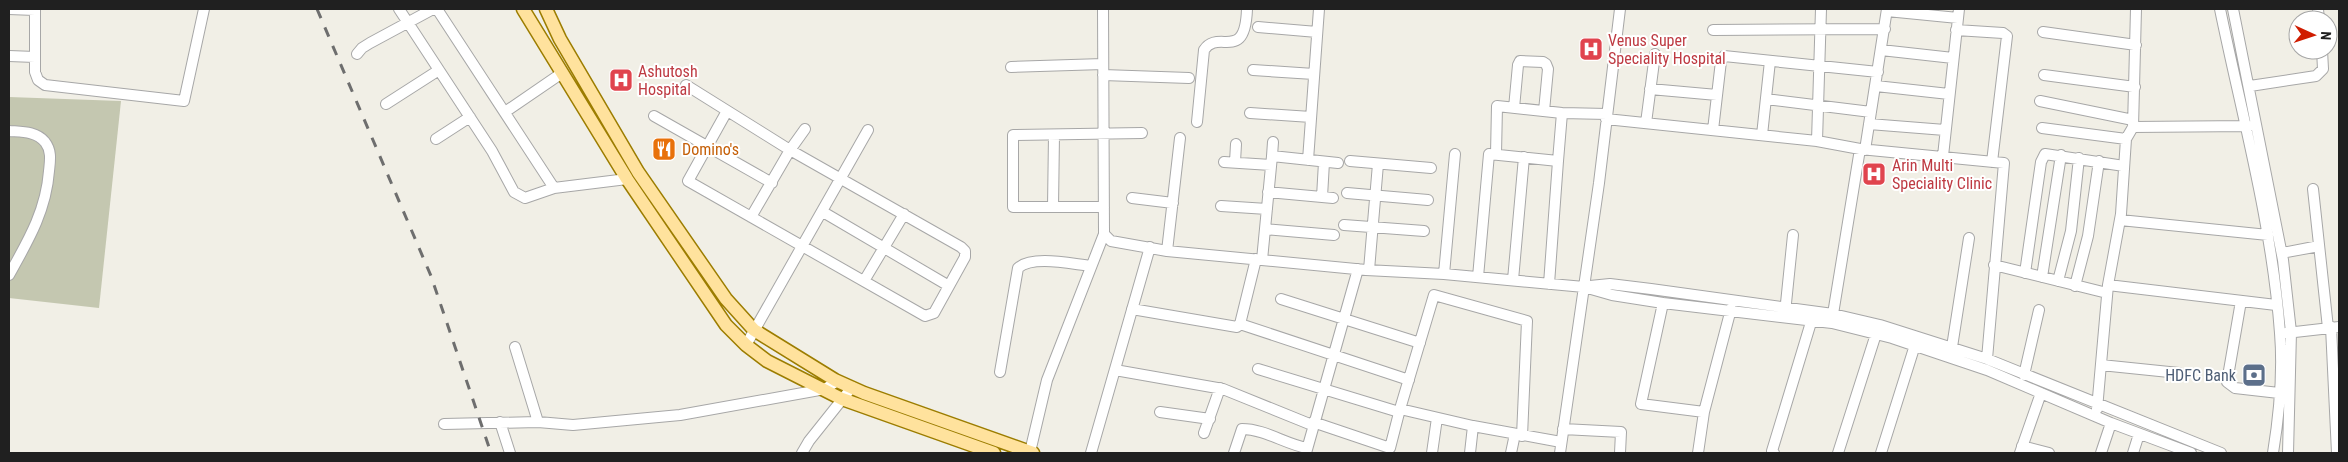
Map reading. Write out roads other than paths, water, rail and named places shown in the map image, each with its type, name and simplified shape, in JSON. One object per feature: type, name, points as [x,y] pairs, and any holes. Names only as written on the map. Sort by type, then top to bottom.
[{"type":"main road","points":[[523,9],[626,179],[726,325],[746,345],[767,361],[842,399],[994,453]]},
{"type":"main road","points":[[533,9],[533,24]]},
{"type":"main road","points":[[546,9],[560,39],[638,172],[726,298],[754,330],[837,381],[1031,453]]},
{"type":"street","points":[[9,9],[35,9],[35,72],[38,80],[46,85],[184,101],[204,9]]},
{"type":"street","points":[[399,9],[492,151],[514,192],[520,197],[525,198],[554,188],[626,179]]},
{"type":"street","points":[[357,54],[362,48],[433,9]]},
{"type":"street","points":[[437,9],[554,188]]},
{"type":"street","points":[[1031,453],[1047,380],[1104,234],[1103,9]]},
{"type":"street","points":[[1197,122],[1204,50],[1211,44],[1233,42],[1241,38],[1246,28],[1248,9]]},
{"type":"street","points":[[1308,160],[1319,9]]},
{"type":"street","points":[[1560,453],[1584,287],[1620,9]]},
{"type":"street","points":[[1817,142],[1821,9]]},
{"type":"street","points":[[2096,416],[2107,289],[2120,220],[2126,139],[2133,123],[2136,9]]},
{"type":"street","points":[[2220,9],[2268,234],[2280,333],[2279,413],[2273,453]]},
{"type":"street","points":[[2233,9],[2250,86],[2282,253],[2291,332],[2288,453]]},
{"type":"street","points":[[1833,314],[1862,149],[1876,86],[1887,10],[1958,13],[1943,156]]},
{"type":"street","points":[[1258,27],[1317,32]]},
{"type":"street","points":[[1713,30],[1885,28]]},
{"type":"street","points":[[1956,30],[2003,33],[2007,36],[1992,162]]},
{"type":"street","points":[[2043,32],[2136,45]]},
{"type":"street","points":[[1881,50],[1953,58]]},
{"type":"street","points":[[1646,123],[1655,54]]},
{"type":"street","points":[[9,56],[35,57]]},
{"type":"street","points":[[1714,130],[1722,58],[1820,65],[1878,72]]},
{"type":"street","points":[[1514,108],[1518,65],[1520,61],[1524,60],[1543,62],[1548,69],[1544,111]]},
{"type":"street","points":[[2250,86],[2316,76],[2322,69],[2322,60]]},
{"type":"street","points":[[1762,135],[1770,61]]},
{"type":"street","points":[[1011,67],[1103,70],[1189,78]]},
{"type":"street","points":[[386,104],[439,70]]},
{"type":"street","points":[[1253,70],[1314,74]]},
{"type":"street","points":[[505,112],[562,73]]},
{"type":"street","points":[[2044,75],[2135,87]]},
{"type":"street","points":[[686,85],[790,150],[842,178],[965,251],[965,257],[934,313],[925,316],[688,181],[727,111]]},
{"type":"street","points":[[1876,86],[1949,94]]},
{"type":"street","points":[[1650,89],[1717,94]]},
{"type":"street","points":[[1766,99],[1871,112]]},
{"type":"street","points":[[2040,101],[2133,123],[2258,127]]},
{"type":"street","points":[[1496,154],[1497,106],[1606,116],[1646,123],[1762,135],[1862,149],[2004,163],[1987,359]]},
{"type":"street","points":[[1250,113],[1311,117]]},
{"type":"street","points":[[1549,284],[1562,113]]},
{"type":"street","points":[[654,116],[772,182]]},
{"type":"street","points":[[436,138],[470,117]]},
{"type":"street","points":[[1869,124],[1945,130]]},
{"type":"street","points":[[2042,128],[2126,139]]},
{"type":"street","points":[[752,217],[790,150],[805,129]]},
{"type":"street","points":[[746,345],[801,245],[823,212],[868,130]]},
{"type":"street","points":[[9,131],[32,133],[45,141],[51,153],[43,208],[32,234],[9,275]]},
{"type":"street","points":[[1104,207],[1013,207],[1013,135],[1142,133]]},
{"type":"street","points":[[1053,207],[1054,135]]},
{"type":"street","points":[[1168,251],[1180,138]]},
{"type":"street","points":[[1240,324],[1259,260],[1265,229],[1273,142]]},
{"type":"street","points":[[1236,144],[1230,162],[1308,160],[1338,163]]},
{"type":"street","points":[[2025,273],[2042,157],[2049,153],[2124,166]]},
{"type":"street","points":[[1444,274],[1455,154]]},
{"type":"street","points":[[1478,277],[1488,154],[1558,161]]},
{"type":"street","points":[[2042,277],[2061,155]]},
{"type":"street","points":[[1513,280],[1524,157]]},
{"type":"street","points":[[2058,281],[2071,231],[2079,158]]},
{"type":"street","points":[[1350,161],[1431,168]]},
{"type":"street","points":[[2076,286],[2088,236],[2099,161]]},
{"type":"street","points":[[1322,197],[1324,162]]},
{"type":"street","points":[[1234,453],[1242,429],[1254,430],[1306,450],[1344,319],[1363,270],[1372,228],[1378,164]]},
{"type":"street","points":[[2313,189],[2319,246],[2333,327],[2337,453]]},
{"type":"street","points":[[1268,192],[1333,198]]},
{"type":"street","points":[[1347,193],[1428,200]]},
{"type":"street","points":[[1132,198],[1173,203]]},
{"type":"street","points":[[1221,206],[1267,209]]},
{"type":"street","points":[[823,212],[949,286]]},
{"type":"street","points":[[864,281],[904,214]]},
{"type":"street","points":[[2120,220],[2268,234]]},
{"type":"street","points":[[1344,225],[1424,231]]},
{"type":"street","points":[[1265,229],[1334,235]]},
{"type":"street","points":[[1104,234],[1111,241],[1168,251],[1363,270],[1444,274],[1584,287],[1663,303],[1731,309],[1833,314],[1892,328],[1987,359],[2221,453]]},
{"type":"street","points":[[1785,312],[1793,234]]},
{"type":"street","points":[[1952,347],[1969,238]]},
{"type":"street","points":[[2282,253],[2319,246]]},
{"type":"street","points":[[1090,453],[1150,247]]},
{"type":"street","points":[[1000,372],[1018,268],[1022,264],[1035,261],[1091,266]]},
{"type":"street","points":[[1994,265],[2076,286],[2276,305]]},
{"type":"street","points":[[1584,287],[1610,284],[1785,312],[1876,334],[1986,370],[2173,450],[2191,453]]},
{"type":"street","points":[[1114,370],[1220,388],[1389,450],[1399,410],[1434,295],[1527,321],[1518,435],[1511,453]]},
{"type":"street","points":[[1281,299],[1420,343]]},
{"type":"street","points":[[2241,301],[2227,382],[2235,388],[2278,394]]},
{"type":"street","points":[[1663,303],[1641,404],[1704,412]]},
{"type":"street","points":[[1132,309],[1233,327],[1240,324],[1409,380]]},
{"type":"street","points":[[1698,453],[1704,412],[1715,381],[1731,309]]},
{"type":"street","points":[[2024,375],[2039,310]]},
{"type":"street","points":[[1774,453],[1772,451],[1812,319]]},
{"type":"street","points":[[2280,333],[2333,327]]},
{"type":"street","points":[[1838,453],[1876,334]]},
{"type":"street","points":[[1881,453],[1915,346]]},
{"type":"street","points":[[515,347],[538,422]]},
{"type":"street","points":[[2101,365],[2179,373]]},
{"type":"street","points":[[1258,368],[1323,389],[1399,410],[1472,426],[1561,442]]},
{"type":"street","points":[[444,424],[538,422],[574,425],[680,415],[825,389],[837,381]]},
{"type":"street","points":[[802,453],[809,441],[852,387]]},
{"type":"street","points":[[1204,433],[1220,388]]},
{"type":"street","points":[[2041,393],[2021,450],[2049,453]]},
{"type":"street","points":[[1160,412],[1210,419]]},
{"type":"street","points":[[1432,453],[1437,418]]},
{"type":"street","points":[[500,422],[510,453]]},
{"type":"street","points":[[2101,453],[2110,423]]},
{"type":"street","points":[[1470,453],[1472,426]]},
{"type":"street","points":[[1563,429],[1621,432],[1620,453]]},
{"type":"street","points":[[2133,453],[2139,434]]},
{"type":"railway","points":[[317,9],[431,276],[491,453]]},
{"type":"place","name":"Venus Super Speciality Hospital","points":[[1591,49]]},
{"type":"place","name":"Ashutosh Hospital","points":[[621,80]]},
{"type":"place","name":"Domino's","points":[[664,149]]},
{"type":"place","name":"Arin Multi Speciality Clinic","points":[[1874,174]]},
{"type":"place","name":"HDFC Bank","points":[[2254,375]]}]
